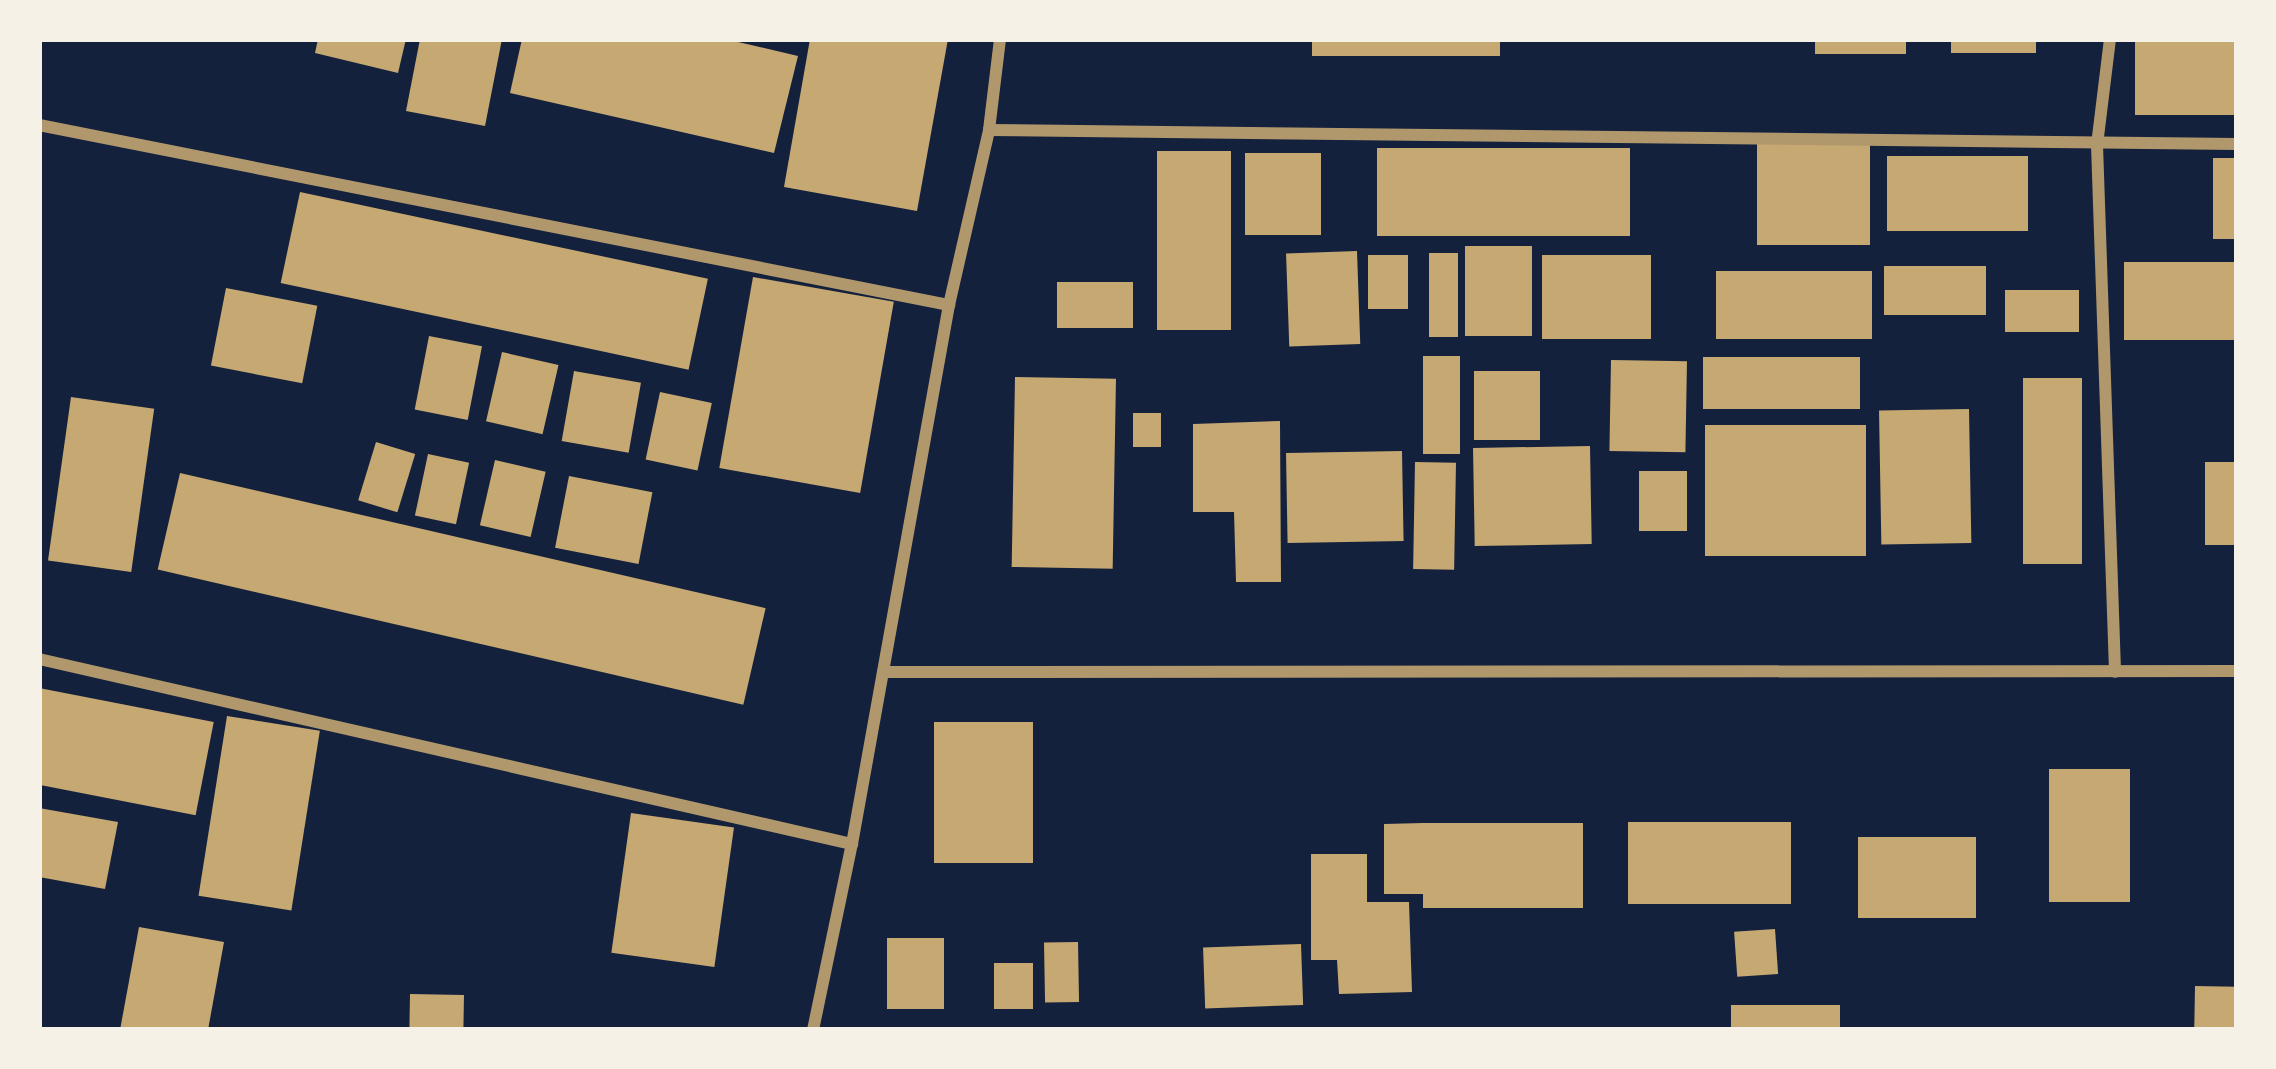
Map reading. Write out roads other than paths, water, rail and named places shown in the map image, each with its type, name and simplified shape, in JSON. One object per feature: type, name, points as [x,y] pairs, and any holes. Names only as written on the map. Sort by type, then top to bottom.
[{"type":"street","points":[[813,1030],[852,844],[949,305],[988,130],[1000,39]]},
{"type":"street","points":[[2110,39],[2097,145],[2115,672]]},
{"type":"street","points":[[39,125],[949,305]]},
{"type":"street","points":[[988,130],[2237,144]]},
{"type":"street","points":[[39,659],[852,844]]},
{"type":"street","points":[[883,672],[2237,671]]}]
